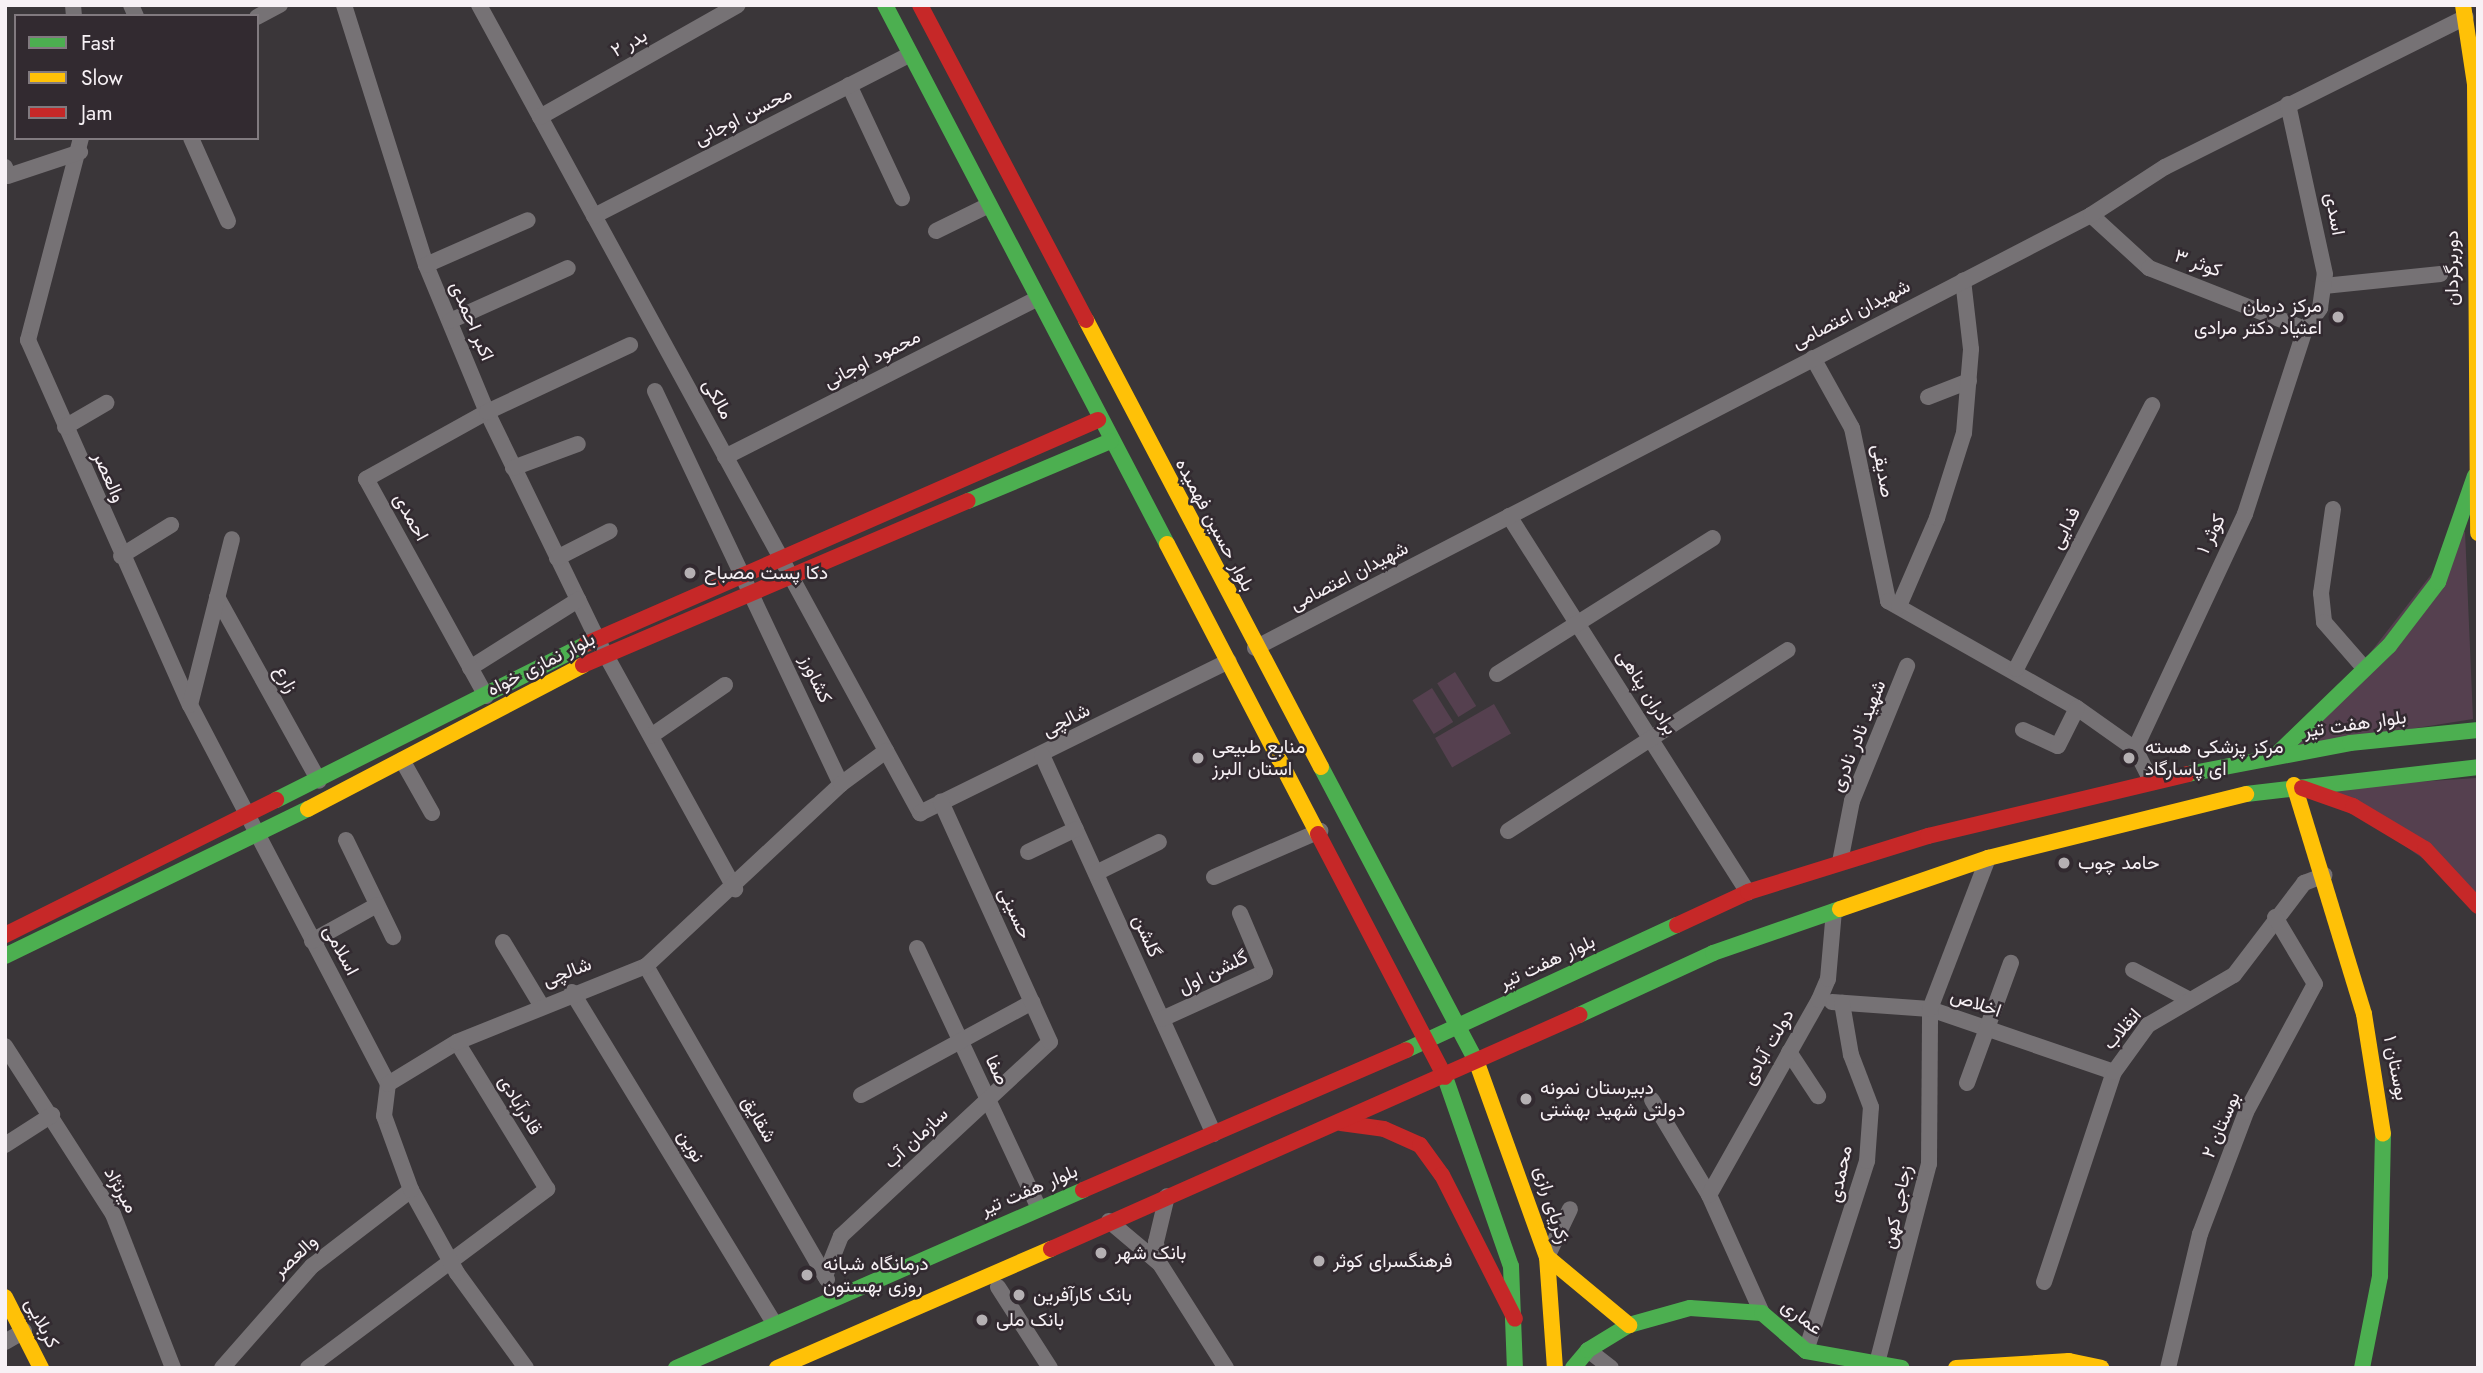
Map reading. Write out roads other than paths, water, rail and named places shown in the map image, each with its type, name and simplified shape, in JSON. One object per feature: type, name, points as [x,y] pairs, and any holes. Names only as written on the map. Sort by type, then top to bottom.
[{"type":"main road","points":[[885,5],[1098,420],[1430,1039],[1486,1184],[1511,1266],[1515,1368]]},
{"type":"main road","name":"بلوار حسین فهمیده","points":[[920,5],[1255,648],[1477,1063]]},
{"type":"main road","name":"دوربرگردان","points":[[2465,11],[2475,84],[2475,476],[2478,533]]},
{"type":"main road","name":"بلوار نمازی خواه","points":[[5,935],[247,818],[597,639],[1098,420]]},
{"type":"main road","name":"بلوار نمازی خواه","points":[[5,956],[257,836],[606,653],[1111,441]]},
{"type":"main road","points":[[2274,757],[2365,669],[2438,582],[2475,476]]},
{"type":"main road","name":"بلوار هفت تیر","points":[[676,1368],[836,1294],[1458,1027],[1748,891],[1840,862],[2151,781],[2274,757],[2478,730]]},
{"type":"main road","points":[[777,1368],[1109,1221],[1446,1077],[1713,953],[1988,859],[2158,811],[2294,785],[2478,767]]},
{"type":"main road","points":[[2294,785],[2353,806],[2425,849],[2478,906]]},
{"type":"main road","name":"بوستان ۱","points":[[2294,785],[2325,875],[2383,1107],[2380,1276],[2362,1368]]},
{"type":"main road","name":"زکریای رازی","points":[[1477,1063],[1520,1171],[1547,1257],[1555,1368]]},
{"type":"main road","points":[[1340,1123],[1384,1129],[1420,1145],[1442,1175],[1515,1319]]},
{"type":"main road","points":[[1486,1184],[1500,1163],[1520,1171]]},
{"type":"main road","points":[[1547,1257],[1629,1325]]},
{"type":"main road","name":"کربلایی","points":[[5,1297],[41,1368]]},
{"type":"main road","points":[[1573,1368],[1588,1350],[1629,1325],[1690,1308],[1762,1313]]},
{"type":"main road","name":"عماری","points":[[1762,1313],[1806,1350],[1830,1363],[1902,1368]]},
{"type":"main road","points":[[1956,1368],[2034,1366],[2069,1361],[2101,1368]]},
{"type":"street","points":[[259,15],[280,5]]},
{"type":"street","name":"اکبر احمدی","points":[[344,5],[426,265],[487,412],[556,558],[606,653]]},
{"type":"street","name":"مالکی","points":[[479,5],[920,813]]},
{"type":"street","name":"بدر ۲","points":[[540,117],[738,5]]},
{"type":"street","name":"شهیدان اعتصامی","points":[[1255,648],[2091,215],[2165,167],[2465,11]]},
{"type":"street","name":"محسن اوجانی","points":[[594,216],[910,54]]},
{"type":"street","points":[[849,85],[902,198]]},
{"type":"street","name":"اسدی","points":[[2288,104],[2324,286]]},
{"type":"street","points":[[192,140],[228,221]]},
{"type":"street","points":[[7,172],[80,145]]},
{"type":"street","name":"والعصر","points":[[80,145],[28,340],[121,556],[190,705],[247,818]]},
{"type":"street","points":[[936,231],[989,205]]},
{"type":"street","name":"کوثر ۳","points":[[2091,215],[2149,268],[2305,329]]},
{"type":"street","points":[[426,265],[528,219]]},
{"type":"street","points":[[450,321],[568,268]]},
{"type":"street","points":[[2305,329],[2320,308],[2324,286],[2440,274]]},
{"type":"street","points":[[1963,280],[1969,381],[1964,433],[1937,518],[1893,604],[2016,669],[2077,708],[2134,750],[2151,781]]},
{"type":"street","name":"محمود اوجانی","points":[[725,457],[1037,299]]},
{"type":"street","name":"کوثر ۱","points":[[2134,750],[2245,514],[2305,329]]},
{"type":"street","points":[[487,412],[630,345]]},
{"type":"street","name":"صدیقی","points":[[1813,358],[1859,449],[1893,604]]},
{"type":"street","points":[[1928,397],[1969,381]]},
{"type":"street","name":"کشاورز","points":[[654,391],[744,575],[841,784]]},
{"type":"street","points":[[65,427],[106,404]]},
{"type":"street","name":"فدایی","points":[[2016,669],[2152,405]]},
{"type":"street","name":"احمدی","points":[[485,696],[366,479],[487,412]]},
{"type":"street","points":[[513,468],[578,444]]},
{"type":"street","points":[[2333,509],[2321,593],[2324,622],[2365,669]]},
{"type":"street","name":"برادران پناهی","points":[[1509,516],[1748,891]]},
{"type":"street","points":[[121,556],[171,525]]},
{"type":"street","points":[[556,558],[610,531]]},
{"type":"street","points":[[1497,674],[1713,538]]},
{"type":"street","points":[[190,705],[232,539]]},
{"type":"street","name":"زارع","points":[[217,597],[319,781]]},
{"type":"street","points":[[470,668],[578,600]]},
{"type":"street","points":[[1508,831],[1788,650]]},
{"type":"street","points":[[606,653],[735,888]]},
{"type":"street","name":"شالچی","points":[[920,813],[1229,661]]},
{"type":"street","name":"شهید نادر نادری","points":[[1840,862],[1852,801],[1907,666]]},
{"type":"street","points":[[652,736],[725,685]]},
{"type":"street","points":[[2024,730],[2058,746],[2077,708]]},
{"type":"street","name":"شالچی","points":[[388,1084],[457,1042],[572,992],[646,966],[735,888],[841,784],[886,751]]},
{"type":"street","name":"گلشن","points":[[1042,755],[1213,1134]]},
{"type":"street","points":[[402,760],[432,813]]},
{"type":"street","name":"حسینی","points":[[941,803],[1051,1042]]},
{"type":"street","name":"اسلامی","points":[[247,818],[388,1084]]},
{"type":"street","points":[[1028,852],[1076,830]]},
{"type":"street","points":[[1214,877],[1320,831]]},
{"type":"street","points":[[346,840],[393,937]]},
{"type":"street","points":[[1096,873],[1159,842]]},
{"type":"street","points":[[1930,1010],[1988,859]]},
{"type":"street","name":"انقلاب","points":[[2044,1282],[2114,1072],[2148,1025],[2234,975],[2275,917],[2304,883],[2325,875]]},
{"type":"street","points":[[312,941],[377,905]]},
{"type":"street","name":"دولت آبادی","points":[[1709,1195],[1819,1000],[1828,979],[1834,911]]},
{"type":"street","name":"گلشن اول","points":[[1162,1019],[1265,972],[1240,913]]},
{"type":"street","name":"بوستان ۲","points":[[2168,1368],[2200,1234],[2246,1112],[2315,984],[2275,917]]},
{"type":"street","points":[[503,943],[541,1005]]},
{"type":"street","name":"صفا","points":[[917,948],[1039,1209]]},
{"type":"street","points":[[1967,1083],[2011,963]]},
{"type":"street","name":"شقایق","points":[[646,966],[836,1294]]},
{"type":"street","points":[[2133,970],[2190,1000]]},
{"type":"street","name":"نوین","points":[[572,992],[774,1323]]},
{"type":"street","name":"اخلاص","points":[[1819,1000],[1930,1010],[2114,1072]]},
{"type":"street","points":[[861,1095],[962,1044],[1032,1002]]},
{"type":"street","name":"محمدی","points":[[1806,1350],[1867,1161],[1871,1107],[1851,1055],[1843,1003]]},
{"type":"street","name":"زجاجی کهن","points":[[1886,1367],[1929,1164],[1930,1010]]},
{"type":"street","name":"قادرآبادی","points":[[448,1259],[547,1189],[457,1042]]},
{"type":"street","name":"سازمان آب","points":[[825,1276],[841,1236],[1051,1042]]},
{"type":"street","name":"میرنژاد","points":[[5,1046],[52,1115],[113,1214],[173,1368]]},
{"type":"street","points":[[1789,1052],[1818,1097]]},
{"type":"street","points":[[388,1084],[384,1116],[411,1189],[448,1259],[526,1368]]},
{"type":"street","points":[[1652,1100],[1709,1195]]},
{"type":"street","points":[[5,1145],[52,1115]]},
{"type":"street","name":"والعصر","points":[[222,1368],[312,1266],[411,1189]]},
{"type":"street","name":"عماری","points":[[1709,1195],[1762,1313]]},
{"type":"street","points":[[1160,1264],[1156,1242],[1167,1196]]},
{"type":"street","points":[[1547,1257],[1570,1209]]},
{"type":"street","points":[[1109,1221],[1160,1264],[1226,1368]]},
{"type":"street","points":[[308,1368],[448,1259]]},
{"type":"street","points":[[999,1287],[1049,1368]]},
{"type":"street","points":[[5,1342],[24,1331]]},
{"type":"street","points":[[1588,1350],[1611,1368]]},
{"type":"place","name":"مرکز درمان اعتیاد دکتر مرادی","points":[[2338,317]]},
{"type":"place","name":"دکا پست مصباح","points":[[690,573]]},
{"type":"place","name":"منابع طبیعی استان البرز","points":[[1198,758]]},
{"type":"place","name":"مرکز پزشکی هسته ای پاسارگاد","points":[[2129,758]]},
{"type":"place","name":"حامد چوب","points":[[2064,863]]},
{"type":"place","name":"دبیرستان نمونه دولتی شهید بهشتی","points":[[1526,1099]]},
{"type":"place","name":"بانک شهر","points":[[1101,1253]]},
{"type":"place","name":"فرهنگسرای کوثر","points":[[1319,1261]]},
{"type":"place","name":"درمانگاه شبانه روزی بهستون","points":[[807,1275]]},
{"type":"place","name":"بانک کارآفرین","points":[[1019,1295]]},
{"type":"place","name":"بانک ملی","points":[[982,1320]]}]
